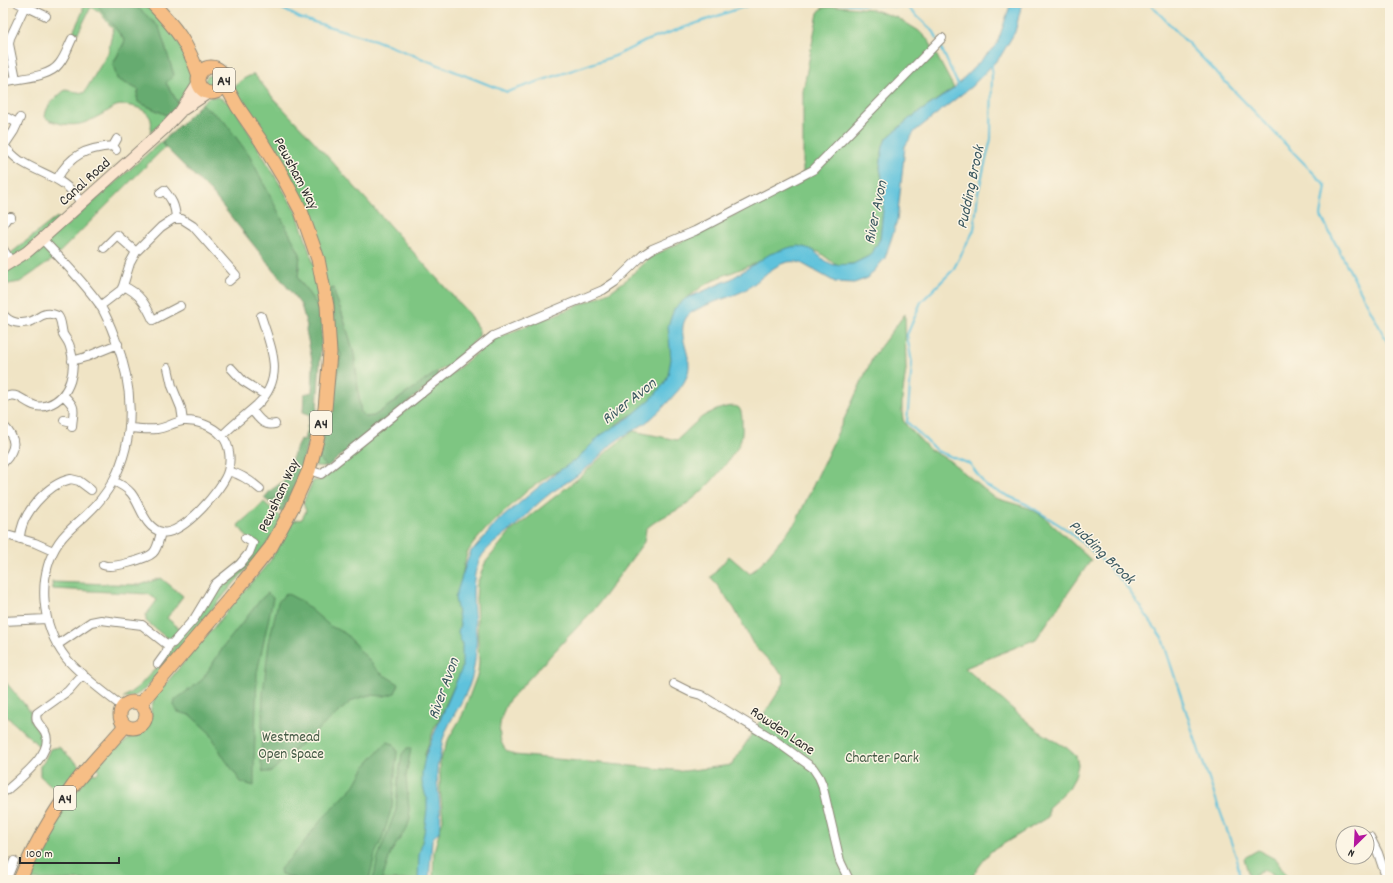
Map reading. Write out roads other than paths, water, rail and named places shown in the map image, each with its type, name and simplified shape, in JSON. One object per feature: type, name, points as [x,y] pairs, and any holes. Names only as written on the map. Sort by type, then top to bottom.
[{"type":"main road","name":"A4","points":[[152,3],[181,36],[202,76],[202,90],[216,89],[224,78],[217,68],[202,76]]},
{"type":"main road","name":"Pewsham Way","points":[[140,704],[271,547],[292,508],[309,470],[325,410],[330,353],[327,306],[318,259],[301,210],[283,177],[238,106],[216,89]]},
{"type":"main road","points":[[131,703],[140,704],[146,715],[144,722],[137,727],[129,728],[125,726],[122,723],[120,714],[123,707],[131,703]]},
{"type":"main road","name":"A4","points":[[20,880],[40,837],[55,812],[74,785],[125,726]]},
{"type":"street","points":[[16,79],[9,44],[6,38],[22,5],[46,16]]},
{"type":"street","points":[[309,470],[322,474],[493,336],[603,290],[615,282],[635,262],[652,249],[694,231],[813,170],[942,38]]},
{"type":"street","points":[[3,82],[42,75],[55,69],[60,63],[68,41]]},
{"type":"street","name":"Canal Road","points":[[7,265],[42,239],[163,130],[180,112],[202,76]]},
{"type":"street","name":"Canal Road","points":[[180,112],[216,89]]},
{"type":"street","points":[[8,118],[19,120],[3,145],[24,164],[57,179],[76,195],[81,203]]},
{"type":"street","points":[[57,179],[66,165],[81,153],[92,149],[115,145]]},
{"type":"street","points":[[163,190],[174,204],[176,218]]},
{"type":"street","points":[[100,306],[117,294],[123,286],[130,264],[136,252],[166,223],[176,218],[185,220],[193,226],[234,278]]},
{"type":"street","points":[[104,248],[118,234],[136,252]]},
{"type":"street","points":[[42,239],[80,280],[100,306],[118,344],[127,378],[130,407],[130,428],[124,454],[113,481],[100,500],[87,515],[65,535],[53,551],[46,571],[44,585],[44,600],[48,619],[57,645],[67,659],[123,707]]},
{"type":"street","points":[[3,249],[7,265]]},
{"type":"street","points":[[123,286],[140,296],[151,322],[180,306]]},
{"type":"street","points":[[3,314],[10,321],[21,323],[31,321],[47,314],[58,316],[64,336],[71,348],[72,361],[70,384],[64,395],[51,404],[40,407],[34,406],[18,396],[3,398]]},
{"type":"street","points":[[222,436],[252,410],[265,395],[272,382],[275,366],[274,358],[262,326],[261,316]]},
{"type":"street","points":[[72,361],[86,358],[118,344]]},
{"type":"street","points":[[168,368],[172,386],[181,408],[183,422]]},
{"type":"street","points":[[232,373],[265,395]]},
{"type":"street","points":[[64,395],[73,405],[74,409],[69,423]]},
{"type":"street","points":[[252,410],[262,422],[269,425],[275,424]]},
{"type":"street","points":[[113,481],[128,490],[150,525],[160,532],[168,533],[174,531],[189,520],[215,494],[228,472],[229,451],[226,443],[222,436],[203,424],[183,422],[152,430],[130,428]]},
{"type":"street","points":[[3,425],[11,434],[13,442],[11,453],[3,463]]},
{"type":"street","points":[[228,472],[236,473],[244,477],[260,489]]},
{"type":"street","points":[[20,539],[20,534],[26,518],[43,494],[67,480],[85,481],[91,490]]},
{"type":"street","points":[[105,567],[150,556],[156,550],[160,532]]},
{"type":"street","points":[[3,534],[35,543],[53,551]]},
{"type":"street","points":[[158,664],[167,651],[169,644],[172,643],[194,619],[215,584],[240,564],[249,553],[253,543],[246,538]]},
{"type":"street","points":[[3,621],[48,619]]},
{"type":"street","points":[[57,645],[91,622],[100,620],[142,625],[169,644]]},
{"type":"street","points":[[3,792],[13,785],[43,754],[46,748],[46,735],[36,720],[35,717],[37,713],[68,691],[83,674]]},
{"type":"street","name":"Rowden Lane","points":[[674,684],[690,692],[701,695],[725,709],[773,739],[817,772],[822,784],[840,861],[849,880]]},
{"type":"street","points":[[1375,848],[1388,880]]},
{"type":"street","points":[[6,878],[14,861]]},
{"type":"water","points":[[1011,3],[1022,3],[1015,32],[1000,57],[972,86],[915,131],[905,146],[897,221],[885,258],[868,278],[854,283],[835,282],[801,263],[785,263],[777,266],[743,291],[703,306],[690,314],[686,318],[683,330],[684,342],[689,360],[689,370],[684,382],[677,392],[660,411],[648,421],[612,444],[586,469],[535,506],[519,523],[491,546],[480,559],[474,577],[473,586],[476,646],[472,677],[465,695],[443,739],[437,766],[440,828],[439,832],[432,840],[429,880],[418,880],[419,855],[427,809],[427,800],[422,783],[422,772],[425,757],[431,741],[462,668],[462,644],[458,632],[460,624],[455,598],[471,551],[497,522],[556,473],[578,458],[601,435],[630,417],[652,398],[664,384],[668,375],[671,359],[668,326],[674,309],[685,299],[731,279],[770,254],[791,247],[799,246],[807,248],[814,251],[825,261],[834,265],[853,264],[871,255],[880,239],[884,200],[880,168],[883,146],[886,139],[909,119],[952,90],[997,44]]},
{"type":"waterway","points":[[271,3],[300,18],[375,40],[507,92],[615,56],[648,40],[755,3]]},
{"type":"waterway","points":[[785,3],[803,5],[823,3]]},
{"type":"waterway","points":[[837,3],[907,7],[934,32],[937,39]]},
{"type":"waterway","points":[[1149,3],[1326,186],[1321,216],[1390,347]]},
{"type":"waterway","points":[[939,43],[958,85]]},
{"type":"waterway","name":"Pudding Brook","points":[[992,65],[991,139],[978,193],[974,230],[953,270],[921,302],[907,335],[912,363],[907,422],[937,451],[970,464],[986,486],[1028,505],[1069,531],[1098,556],[1123,582],[1162,638],[1200,754],[1237,859],[1240,880]]},
{"type":"water label","name":"River Avon","points":[[874,212]]},
{"type":"water label","name":"River Avon","points":[[628,400]]},
{"type":"water label","name":"River Avon","points":[[442,688]]},
{"type":"park label","name":"Westmead Open Space","points":[[291,744]]},
{"type":"park label","name":"Charter Park","points":[[882,757]]}]
